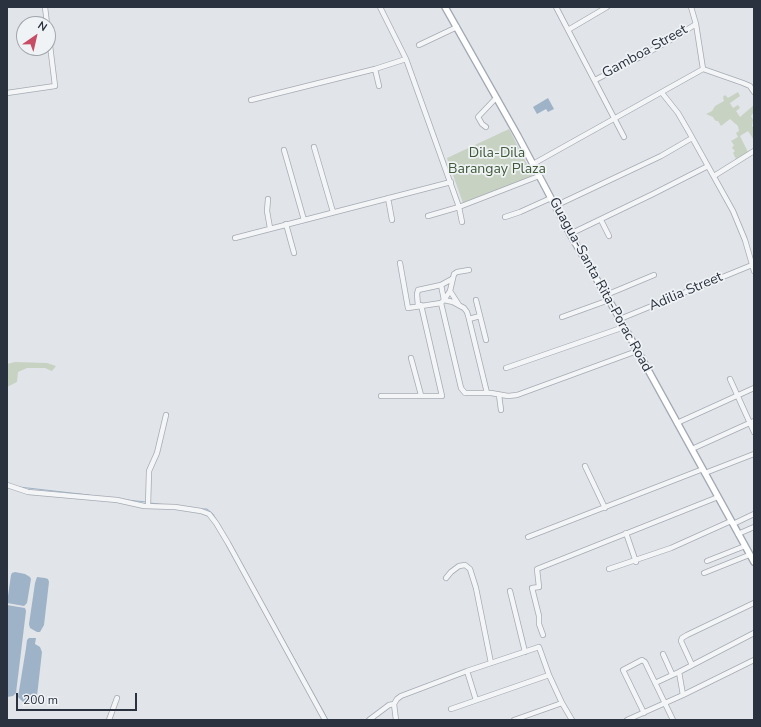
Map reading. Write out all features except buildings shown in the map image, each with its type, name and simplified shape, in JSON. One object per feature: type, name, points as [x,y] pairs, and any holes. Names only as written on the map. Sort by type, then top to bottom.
[{"type":"main road","name":"Guagua-Santa Rita-Porac Road","points":[[446,7],[570,234],[620,319],[754,562]]},
{"type":"street","points":[[380,7],[406,59],[451,182],[462,222]]},
{"type":"street","points":[[557,7],[624,137]]},
{"type":"street","points":[[568,30],[607,7]]},
{"type":"street","points":[[691,7],[696,24],[703,69]]},
{"type":"street","name":"Gamboa Street","points":[[594,80],[642,56],[696,24]]},
{"type":"street","points":[[419,44],[457,27]]},
{"type":"street","points":[[7,93],[55,86],[51,56]]},
{"type":"street","points":[[251,100],[375,69],[406,59]]},
{"type":"street","points":[[375,69],[379,86]]},
{"type":"street","points":[[533,164],[703,69],[743,82],[750,86],[754,92]]},
{"type":"street","points":[[662,93],[678,113],[714,176],[741,228],[754,271]]},
{"type":"street","points":[[486,126],[482,124],[478,117],[496,98]]},
{"type":"street","points":[[555,206],[661,156],[692,138]]},
{"type":"street","points":[[314,147],[333,212]]},
{"type":"street","points":[[284,150],[304,220]]},
{"type":"street","points":[[714,176],[754,150]]},
{"type":"street","points":[[570,234],[708,166]]},
{"type":"street","points":[[428,216],[459,207],[539,176]]},
{"type":"street","points":[[235,238],[451,182]]},
{"type":"street","points":[[268,198],[267,211],[270,228]]},
{"type":"street","points":[[388,198],[392,220]]},
{"type":"street","points":[[505,217],[551,198]]},
{"type":"street","points":[[601,220],[609,236]]},
{"type":"street","points":[[286,224],[294,253]]},
{"type":"street","points":[[400,263],[408,308],[443,302],[453,302],[466,310],[470,319],[487,393]]},
{"type":"street","name":"Adilia Street","points":[[620,319],[752,265]]},
{"type":"street","points":[[443,302],[450,291],[452,279],[456,273],[469,270]]},
{"type":"street","points":[[562,317],[608,298],[654,275]]},
{"type":"street","points":[[381,396],[442,396],[417,294],[418,290],[441,285],[452,279]]},
{"type":"street","points":[[441,285],[443,302],[462,390],[467,394],[487,393],[517,395],[637,351]]},
{"type":"street","points":[[450,291],[459,305]]},
{"type":"street","points":[[476,300],[486,340]]},
{"type":"street","points":[[470,319],[480,316]]},
{"type":"street","points":[[506,368],[624,327]]},
{"type":"street","points":[[411,358],[421,395]]},
{"type":"street","points":[[730,379],[752,422],[754,432]]},
{"type":"street","points":[[677,423],[754,388]]},
{"type":"street","points":[[499,395],[501,410]]},
{"type":"street","points":[[148,504],[149,471],[157,453],[160,435],[166,415]]},
{"type":"street","points":[[692,449],[752,422]]},
{"type":"street","points":[[528,537],[704,471],[754,454]]},
{"type":"street","points":[[585,466],[605,508]]},
{"type":"street","points":[[7,486],[28,492],[116,500],[201,511],[212,517],[325,720]]},
{"type":"street","points":[[543,635],[539,624],[539,616],[532,588],[539,587],[537,569],[718,497]]},
{"type":"street","points":[[608,569],[636,561],[671,548],[754,514]]},
{"type":"street","points":[[738,534],[754,527]]},
{"type":"street","points":[[626,533],[636,561]]},
{"type":"street","points":[[707,560],[745,546]]},
{"type":"street","points":[[704,573],[749,555]]},
{"type":"street","points":[[446,578],[459,566],[465,565],[470,569],[476,588],[491,663]]},
{"type":"street","points":[[510,591],[525,652]]},
{"type":"street","points":[[692,665],[681,641],[682,638],[754,603]]},
{"type":"street","points":[[655,683],[754,633]]},
{"type":"street","points":[[396,720],[394,704],[401,696],[467,671],[540,647],[549,675],[572,720]]},
{"type":"street","points":[[663,654],[672,674]]},
{"type":"street","points":[[644,713],[623,670],[641,660],[644,660],[673,720]]},
{"type":"street","points":[[628,720],[754,660]]},
{"type":"street","points":[[467,671],[476,700]]},
{"type":"street","points":[[679,672],[683,695]]},
{"type":"street","points":[[451,709],[549,675]]},
{"type":"street","points":[[109,720],[116,698]]},
{"type":"street","points":[[514,720],[562,703]]},
{"type":"street","points":[[369,720],[389,705],[394,704]]},
{"type":"green space","points":[[738,92],[740,96],[730,103],[733,108],[738,105],[740,108],[736,111],[740,117],[754,105],[754,112],[751,116],[753,120],[752,126],[754,128],[754,140],[748,131],[740,136],[748,152],[736,159],[733,153],[735,151],[732,148],[734,145],[731,141],[738,137],[736,133],[739,131],[738,126],[730,119],[721,126],[713,117],[706,114],[712,111],[715,106],[724,101],[723,97],[725,95],[728,98]]},
{"type":"green space","name":"Dila-Dila Barangay Plaza","points":[[509,129],[533,176],[463,203],[447,158]]},
{"type":"green space","points":[[15,362],[47,363],[56,366],[52,371],[45,368],[27,368],[18,372],[17,382],[7,387],[7,364]]},
{"type":"water","points":[[548,98],[554,109],[548,112],[546,109],[537,114],[533,107]]},
{"type":"water","points":[[15,572],[25,574],[31,579],[27,603],[24,606],[7,603],[11,575]]},
{"type":"water","points":[[37,577],[48,579],[49,582],[44,625],[40,632],[30,628],[29,624]]},
{"type":"water","points":[[7,605],[25,608],[26,611],[16,693],[13,696],[7,697]]},
{"type":"water","points":[[29,638],[36,638],[35,644],[40,647],[42,652],[37,696],[34,703],[23,702],[18,697],[27,640]]},
{"type":"waterway","points":[[19,487],[89,495]]},
{"type":"waterway","points":[[126,500],[147,502]]},
{"type":"waterway","points":[[150,503],[167,505]]},
{"type":"waterway","points":[[202,509],[207,509],[213,514],[222,529]]},
{"type":"waterway","points":[[264,604],[328,720]]}]
